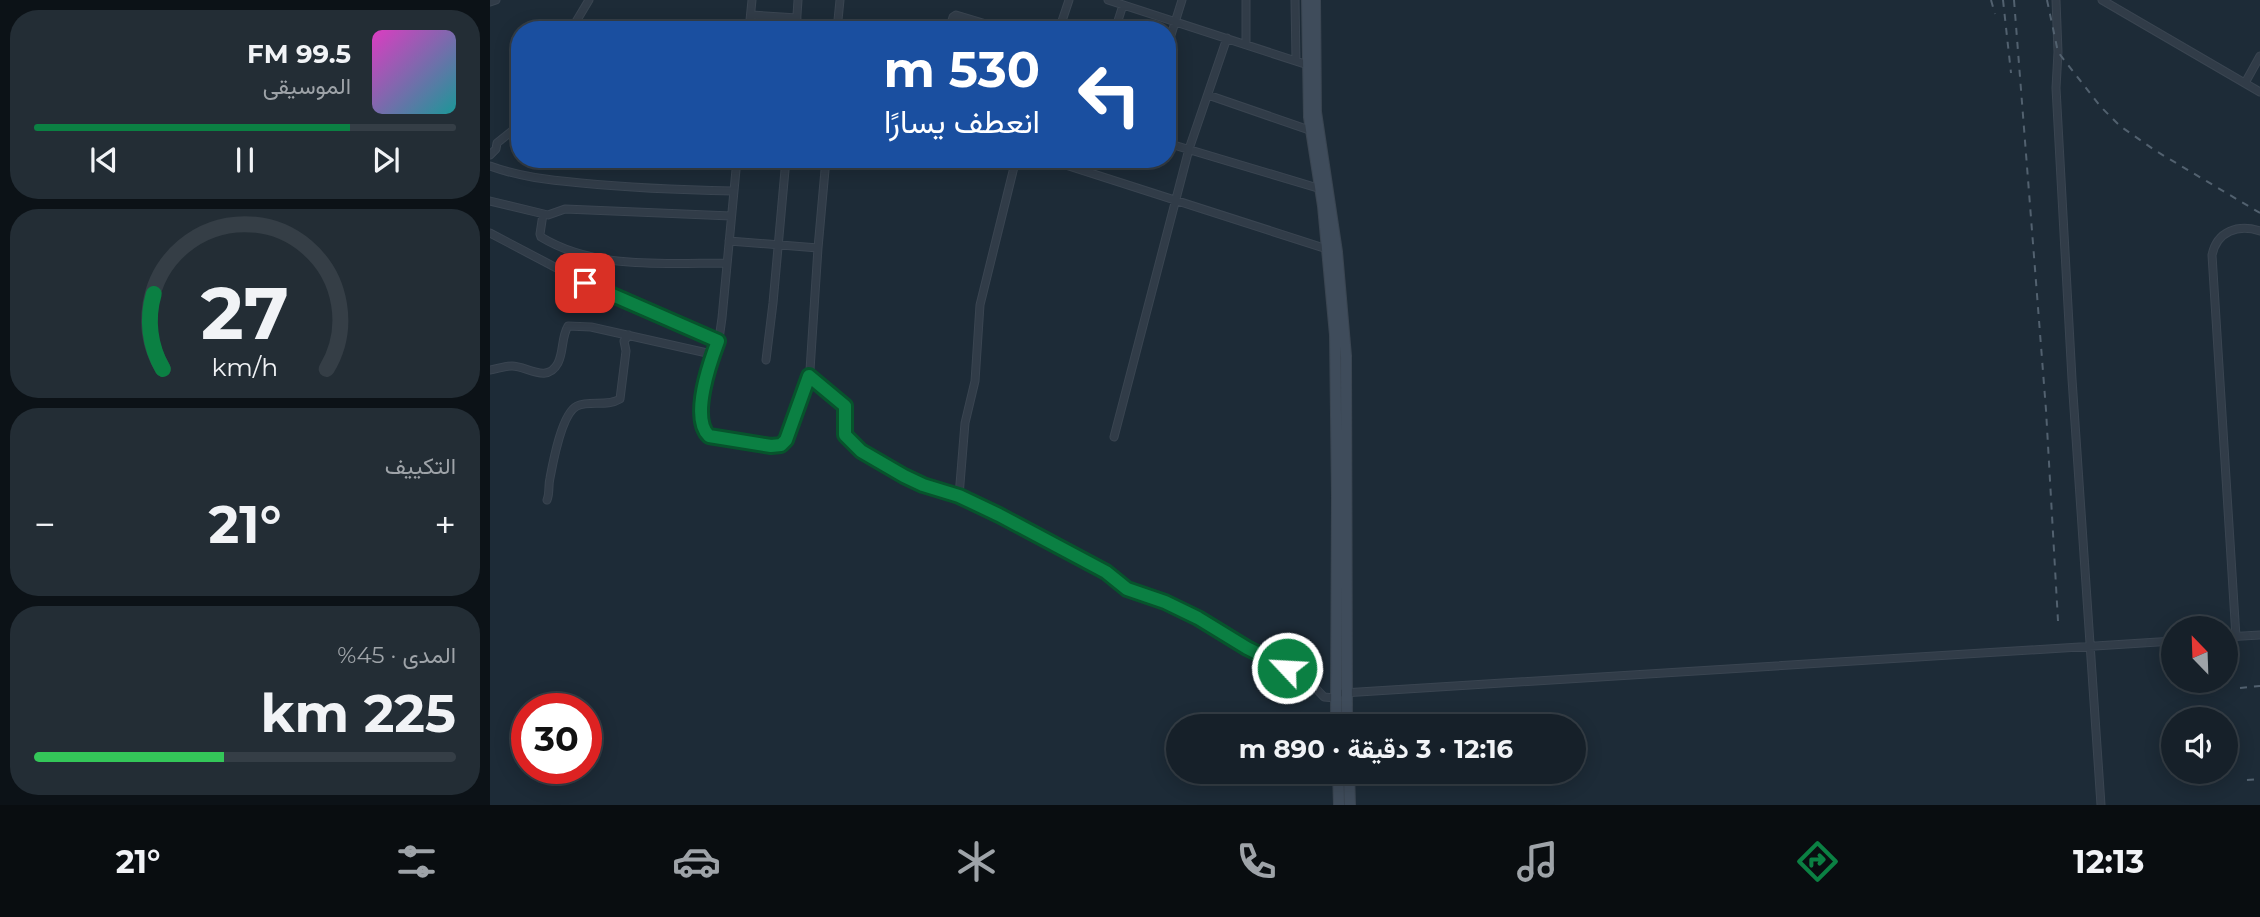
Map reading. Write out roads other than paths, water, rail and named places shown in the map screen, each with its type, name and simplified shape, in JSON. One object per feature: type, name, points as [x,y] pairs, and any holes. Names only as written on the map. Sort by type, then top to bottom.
[{"type":"main road","points":[[1307,0],[1315,132],[1346,356],[1347,714]]},
{"type":"main road","points":[[1312,66],[1315,0]]},
{"type":"main road","points":[[1332,251],[1336,354],[1338,618],[1336,714]]},
{"type":"main road","points":[[1338,784],[1339,805]]},
{"type":"main road","points":[[1349,784],[1350,805]]},
{"type":"street","points":[[490,2],[496,0]]},
{"type":"street","points":[[576,21],[589,0]]},
{"type":"street","points":[[750,21],[752,0]]},
{"type":"street","points":[[797,21],[798,0]]},
{"type":"street","points":[[838,21],[840,0]]},
{"type":"street","points":[[1062,21],[1069,0]]},
{"type":"street","points":[[1108,0],[1312,66]]},
{"type":"street","points":[[1176,21],[1182,0]]},
{"type":"street","points":[[1245,0],[1246,44]]},
{"type":"street","points":[[1296,0],[1296,61]]},
{"type":"street","points":[[2056,0],[2056,88],[2072,379],[2101,805]]},
{"type":"street","points":[[2102,0],[2260,92]]},
{"type":"street","points":[[1118,21],[1123,5]]},
{"type":"street","points":[[751,15],[797,18]]},
{"type":"street","points":[[952,21],[956,15],[976,21]]},
{"type":"street","points":[[1114,437],[1189,149],[1227,38]]},
{"type":"street","points":[[2245,83],[2260,57]]},
{"type":"street","points":[[1208,94],[1315,132]]},
{"type":"street","points":[[490,155],[496,149],[493,143],[511,134]]},
{"type":"street","points":[[1176,145],[1324,190]]},
{"type":"street","points":[[490,166],[516,175],[567,181],[636,188],[733,191]]},
{"type":"street","points":[[736,168],[718,341],[702,396],[702,422],[705,432],[714,438],[771,446],[781,445],[786,440],[809,376],[825,168]]},
{"type":"street","points":[[766,360],[785,168]]},
{"type":"street","points":[[959,496],[965,423],[974,389],[980,305],[1014,168]]},
{"type":"street","points":[[1074,168],[1332,251]]},
{"type":"street","points":[[490,201],[551,215],[565,209],[731,216]]},
{"type":"street","points":[[543,214],[541,237],[580,255],[617,260],[727,263]]},
{"type":"street","points":[[2235,616],[2211,255],[2221,235],[2245,227],[2260,231]]},
{"type":"street","points":[[490,233],[585,283],[718,341]]},
{"type":"street","points":[[729,241],[818,248]]},
{"type":"street","points":[[490,370],[513,366],[539,373],[554,368],[558,363],[568,326],[591,327],[706,353],[715,351]]},
{"type":"street","points":[[547,500],[564,422],[570,411],[579,405],[620,399],[626,351],[624,341],[629,335]]},
{"type":"street","points":[[809,376],[845,406],[845,435],[871,457],[923,485],[959,496],[1082,559],[1106,572],[1127,589],[1165,602],[1198,618],[1247,648],[1304,676],[1324,697],[1348,692],[2161,642]]},
{"type":"street","points":[[2238,637],[2260,635]]},
{"type":"railway","points":[[1991,0],[1995,14]]},
{"type":"railway","points":[[2003,0],[2011,73]]},
{"type":"railway","points":[[2014,0],[2046,410],[2058,621]]},
{"type":"railway","points":[[2047,0],[2058,52],[2100,106],[2120,126],[2156,151],[2260,213]]},
{"type":"railway","points":[[2240,688],[2260,686]]},
{"type":"railway","points":[[2247,780],[2260,779]]}]
